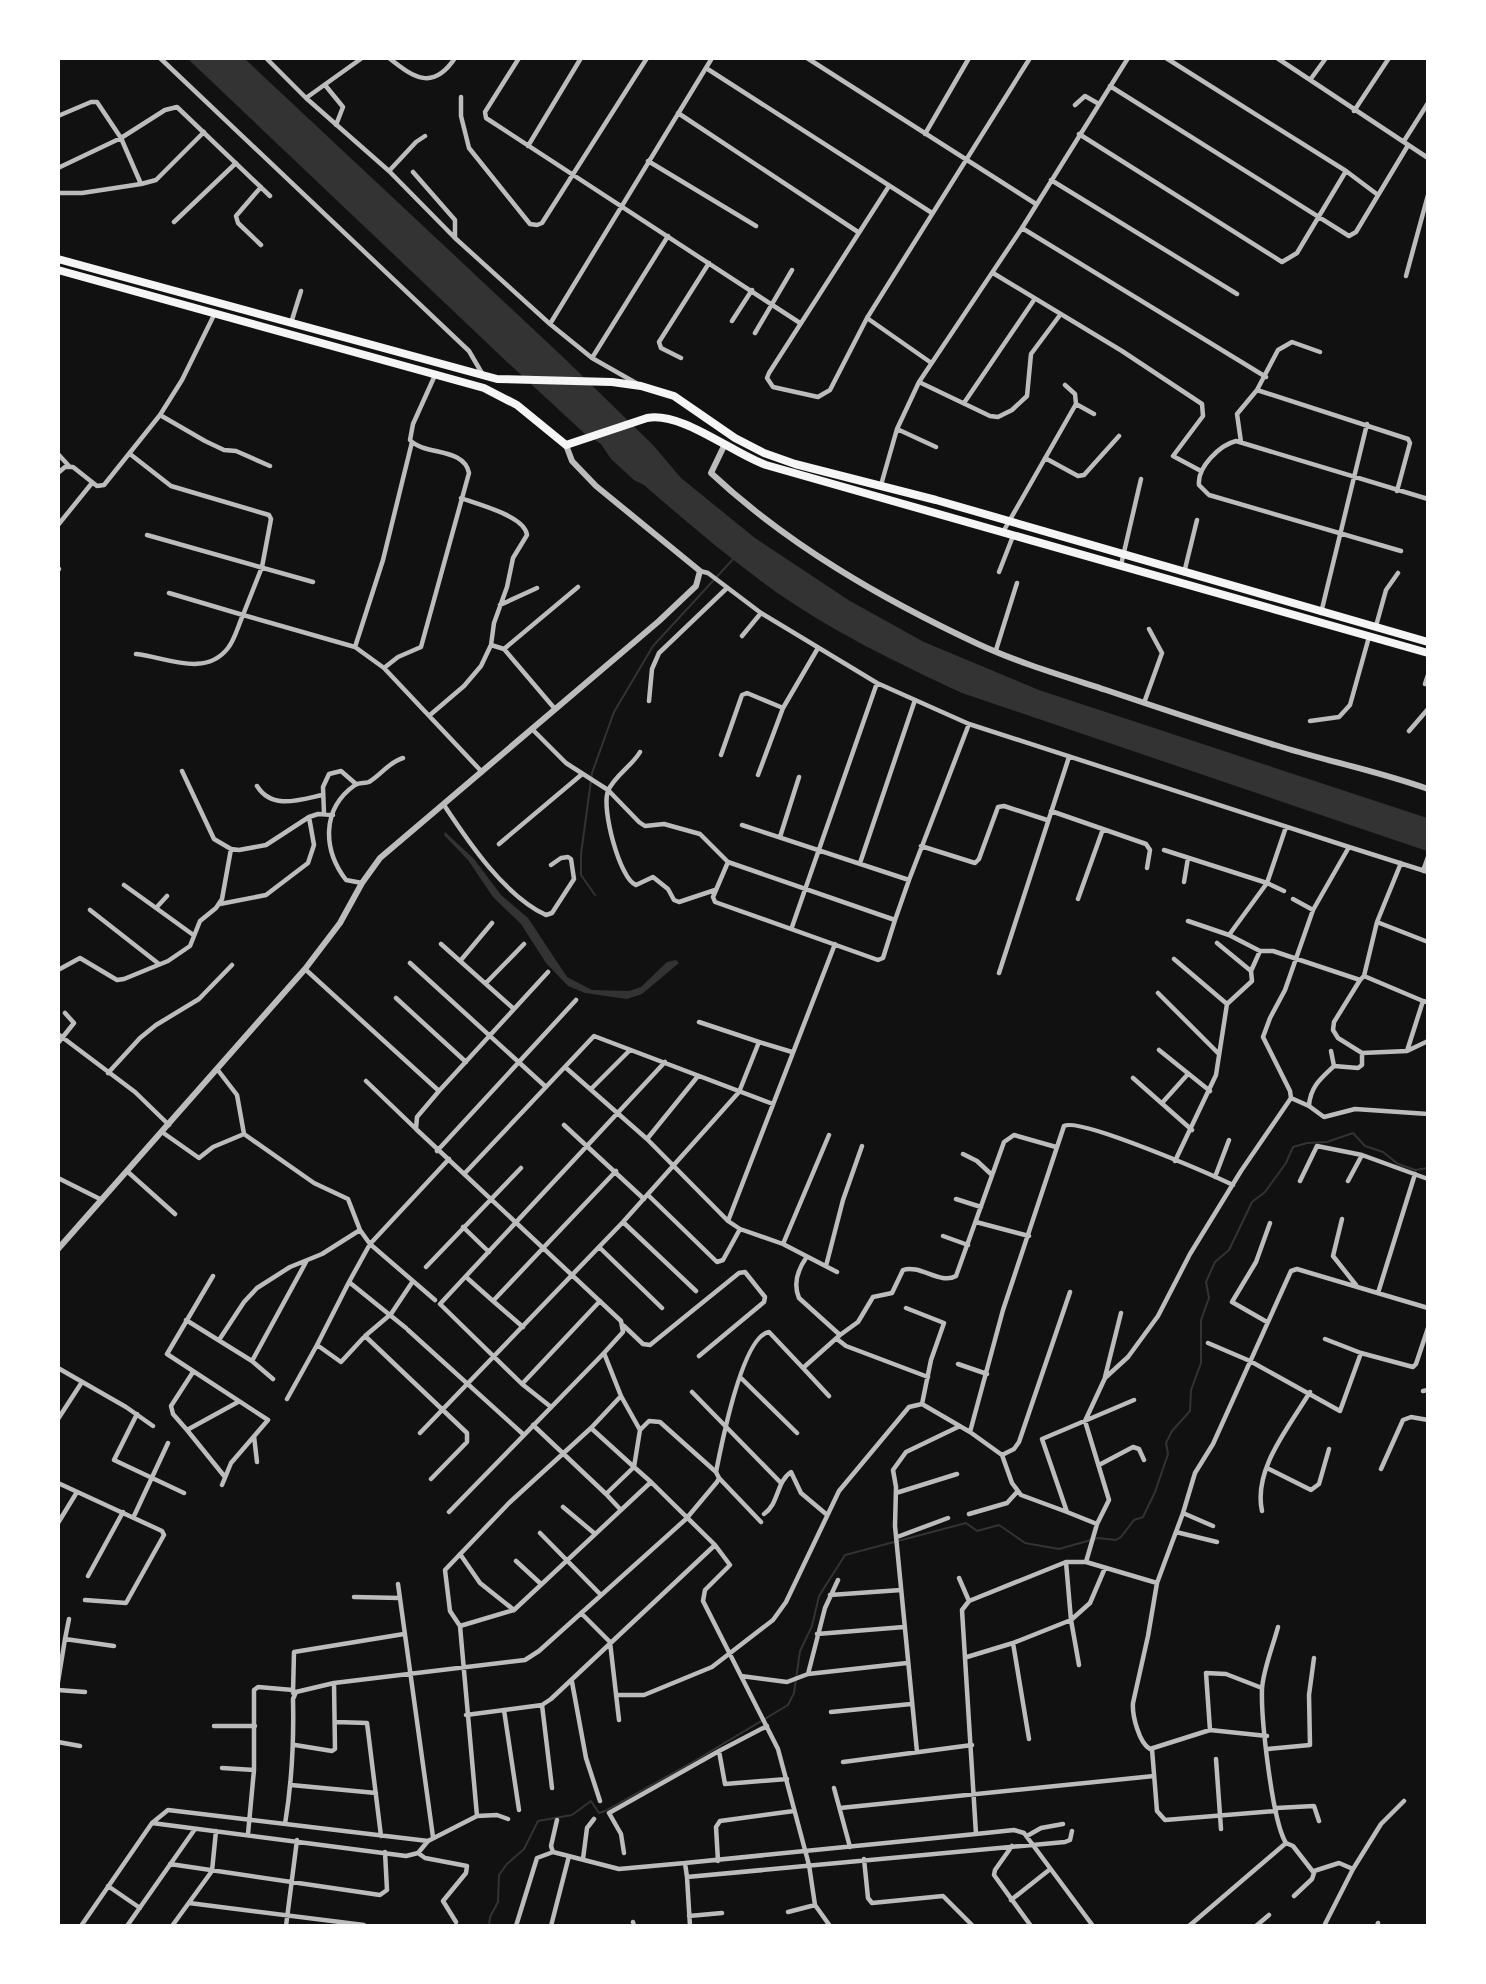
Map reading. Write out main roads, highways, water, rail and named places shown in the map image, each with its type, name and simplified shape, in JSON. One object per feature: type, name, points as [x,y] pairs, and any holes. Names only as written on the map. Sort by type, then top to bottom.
[{"type":"main road","points":[[58,259],[496,379],[612,382],[641,386],[674,396],[735,438],[764,453],[795,464],[881,485],[1428,642]]},
{"type":"main road","points":[[58,270],[274,331],[436,373],[501,394],[566,445],[658,416],[686,425],[743,457],[791,473],[1428,653]]},
{"type":"main road","points":[[140,292],[144,282]]},
{"type":"main road","points":[[274,331],[277,319]]},
{"type":"main road","points":[[791,473],[795,464]]},
{"type":"main road","points":[[1389,642],[1391,630]]},
{"type":"waterway","points":[[595,895],[581,875],[581,854],[592,773],[614,712],[653,646],[735,557]]},
{"type":"waterway","points":[[489,1926],[490,1917],[498,1902],[499,1875],[507,1864],[524,1849],[538,1821],[572,1815],[591,1801],[599,1813],[605,1811],[788,1705],[794,1693],[800,1651],[812,1626],[819,1596],[845,1555],[966,1523],[977,1531],[999,1525],[1025,1543],[1059,1549],[1098,1538],[1116,1540],[1134,1520],[1143,1517],[1155,1492],[1168,1454],[1166,1443],[1172,1431],[1190,1411],[1191,1390],[1201,1363],[1201,1320],[1209,1298],[1206,1282],[1215,1262],[1229,1250],[1252,1202],[1265,1192],[1286,1163],[1293,1147],[1307,1143],[1327,1142],[1353,1133],[1365,1146],[1383,1152],[1398,1164],[1415,1170],[1428,1168]]}]
